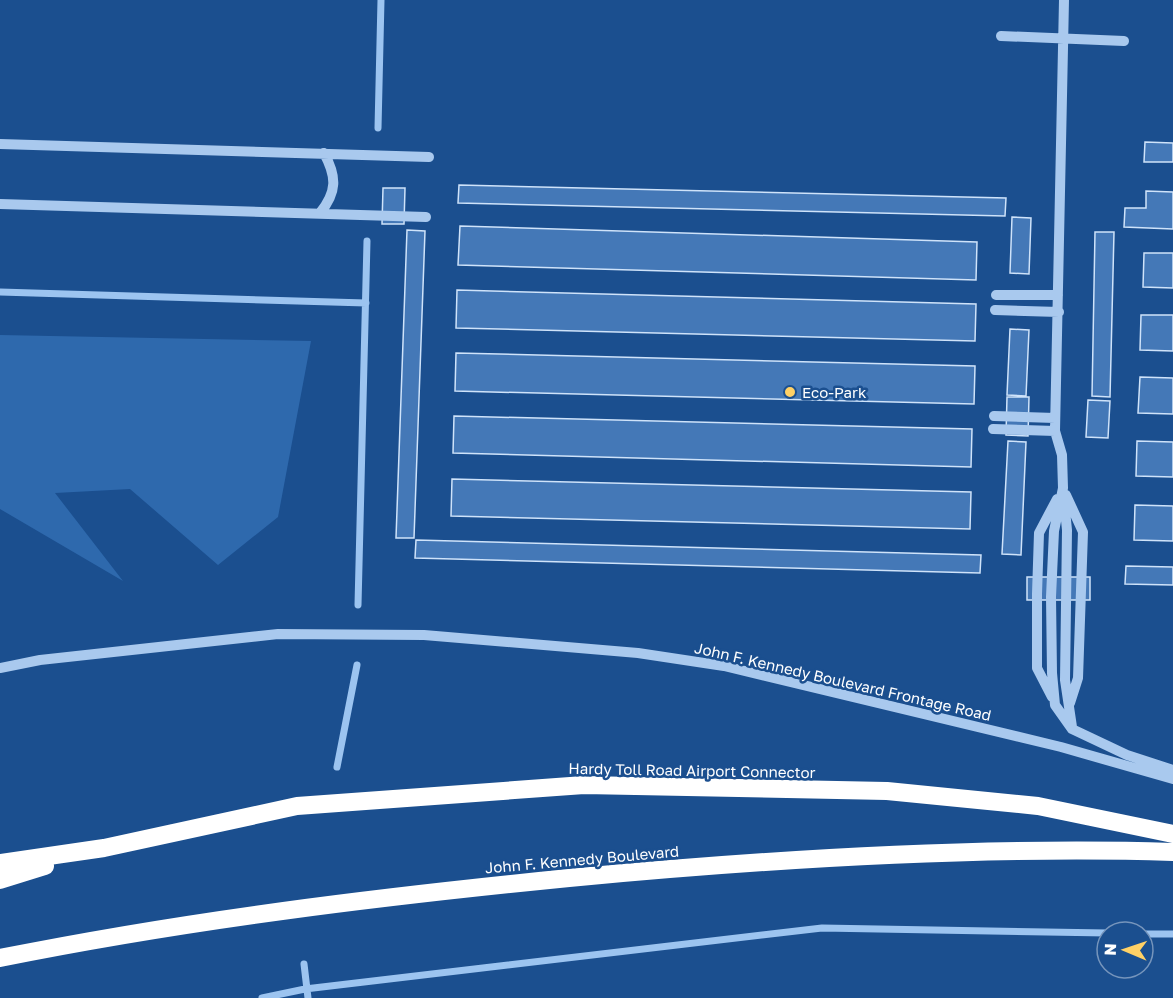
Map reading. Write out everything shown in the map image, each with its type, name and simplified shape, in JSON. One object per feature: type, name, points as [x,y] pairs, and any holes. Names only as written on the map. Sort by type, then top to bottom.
[{"type":"highway","name":"Hardy Toll Road Airport Connector","points":[[105,848],[297,806],[584,784],[887,791],[1038,806],[1173,834]]},
{"type":"highway","points":[[0,864],[105,848]]},
{"type":"highway","points":[[0,880],[105,848]]},
{"type":"highway","name":"John F. Kennedy Boulevard","points":[[0,958],[240,915],[396,895],[675,868],[841,858],[1100,850],[1173,852]]},
{"type":"street","points":[[1064,0],[1055,432],[1062,455],[1067,530],[1065,680],[1072,729]]},
{"type":"street","points":[[1001,36],[1124,41]]},
{"type":"street","points":[[0,144],[429,157]]},
{"type":"street","points":[[320,213],[330,200],[334,171],[324,153]]},
{"type":"street","points":[[0,204],[426,217]]},
{"type":"street","points":[[996,295],[1058,295]]},
{"type":"street","points":[[995,310],[1059,312]]},
{"type":"street","points":[[994,416],[1055,418]]},
{"type":"street","points":[[993,429],[1055,432]]},
{"type":"street","points":[[1063,488],[1054,531],[1051,597],[1052,673],[1055,705],[1072,729],[1126,755],[1173,770]]},
{"type":"street","points":[[1063,488],[1083,532],[1078,678],[1069,706]]},
{"type":"street","name":"John F. Kennedy Boulevard Frontage Road","points":[[0,668],[40,660],[278,634],[424,635],[638,653],[736,669],[1061,747],[1173,779]]},
{"type":"shaded area","points":[[0,335],[311,341],[278,517],[218,565],[130,489],[55,493],[123,581],[0,509]]},
{"type":"building","points":[[1145,142],[1173,143],[1173,162],[1144,162]]},
{"type":"building","points":[[459,185],[1006,198],[1005,216],[458,203]]},
{"type":"building","points":[[383,188],[405,188],[404,224],[382,224]]},
{"type":"building","points":[[1146,191],[1173,192],[1173,229],[1124,227],[1125,208],[1146,208]]},
{"type":"building","points":[[1012,217],[1031,218],[1029,274],[1010,273]]},
{"type":"building","points":[[460,226],[977,242],[976,280],[458,265]]},
{"type":"building","points":[[407,230],[425,231],[414,538],[396,538]]},
{"type":"building","points":[[1095,232],[1114,232],[1110,397],[1092,396]]},
{"type":"building","points":[[1144,253],[1173,253],[1173,288],[1143,287]]},
{"type":"building","points":[[457,290],[976,304],[975,341],[456,328]]},
{"type":"building","points":[[1141,315],[1173,315],[1173,351],[1140,350]]},
{"type":"building","points":[[1010,329],[1029,330],[1026,396],[1007,395]]},
{"type":"building","points":[[456,353],[975,366],[974,404],[455,391]]},
{"type":"building","points":[[1140,377],[1173,378],[1173,414],[1138,413]]},
{"type":"building","points":[[1007,397],[1029,397],[1028,436],[1006,435]]},
{"type":"building","points":[[1088,400],[1110,401],[1108,438],[1086,437]]},
{"type":"building","points":[[454,416],[972,429],[971,467],[453,453]]},
{"type":"building","points":[[1008,441],[1026,442],[1021,555],[1002,554]]},
{"type":"building","points":[[1137,441],[1173,442],[1173,477],[1136,476]]},
{"type":"building","points":[[452,479],[971,492],[970,529],[451,516]]},
{"type":"building","points":[[1135,505],[1173,506],[1173,541],[1134,540]]},
{"type":"building","points":[[416,540],[981,555],[980,573],[415,558]]},
{"type":"building","points":[[1126,566],[1173,567],[1173,585],[1125,584]]},
{"type":"building","points":[[1027,577],[1090,577],[1090,600],[1027,600]]},
{"type":"waterway","points":[[378,128],[381,0]]},
{"type":"waterway","points":[[358,605],[367,241]]},
{"type":"waterway","points":[[0,292],[366,303]]},
{"type":"waterway","points":[[337,767],[357,665]]},
{"type":"waterway","points":[[262,998],[305,989],[822,928],[1095,933]]},
{"type":"waterway","points":[[1155,934],[1173,934]]},
{"type":"waterway","points":[[304,964],[308,998]]},
{"type":"place","name":"Eco-Park","points":[[790,392]]}]
